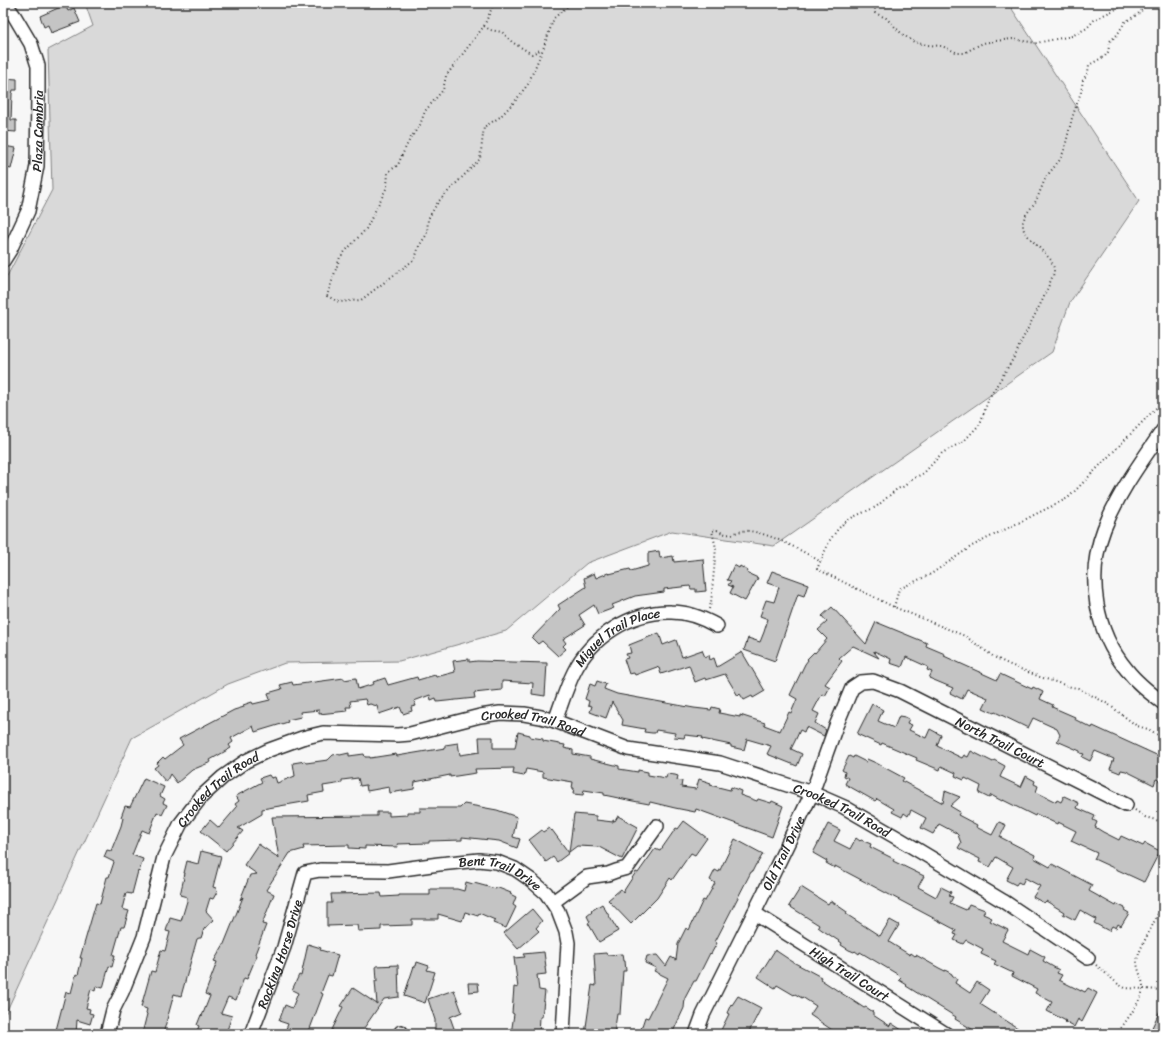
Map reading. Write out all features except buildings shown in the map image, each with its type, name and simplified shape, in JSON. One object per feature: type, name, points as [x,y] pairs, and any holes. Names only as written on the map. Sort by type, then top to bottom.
[{"type":"street","name":"Plaza Cambria","points":[[3,261],[10,250],[28,211],[37,166],[38,96],[38,66],[31,44],[5,3]]},
{"type":"street","points":[[1163,430],[1129,479],[1109,517],[1099,544],[1096,558],[1095,587],[1096,601],[1103,629],[1117,657],[1137,681],[1163,703]]},
{"type":"street","name":"Miguel Trail Place","points":[[555,721],[573,673],[580,662],[596,643],[614,629],[634,618],[658,612],[683,613],[706,620],[718,626]]},
{"type":"street","name":"Old Trail Drive","points":[[696,1034],[703,1015],[812,793],[838,719],[852,688],[861,682],[873,681]]},
{"type":"street","name":"North Trail Court","points":[[873,681],[900,691],[1126,805]]},
{"type":"street","name":"Crooked Trail Road","points":[[107,1034],[112,1010],[122,992],[144,937],[164,857],[181,823],[194,805],[210,788],[246,761],[269,750],[302,738],[323,733],[398,735],[480,716],[500,713],[524,714],[541,717],[628,749],[720,763],[812,793],[844,807],[1003,901],[1088,958]]},
{"type":"street","points":[[553,902],[587,877],[608,874],[627,868],[657,826]]},
{"type":"street","name":"Bent Trail Drive","points":[[305,873],[320,870],[388,871],[469,860],[488,860],[506,865],[531,880],[539,886],[553,902],[563,921],[568,943],[563,1034]]},
{"type":"street","name":"Rocking Horse Drive","points":[[250,1034],[284,947],[305,873]]},
{"type":"street","name":"High Trail Court","points":[[754,913],[946,1034]]},
{"type":"path","points":[[494,3],[484,26],[446,76],[443,90],[425,111],[420,125],[410,139],[398,165],[388,172],[387,187],[366,229],[340,257],[327,296],[339,302],[361,300],[416,259],[419,246],[427,234],[428,219],[438,202],[480,159],[484,127],[500,117],[516,100],[528,84],[554,18],[571,3]]},
{"type":"path","points":[[880,3],[875,7],[875,13],[886,18],[906,37],[920,44],[942,46],[958,53],[971,50],[983,43],[996,41],[1012,39],[1036,43],[1072,36],[1087,28],[1095,19],[1129,3]]},
{"type":"path","points":[[1145,3],[1142,10],[1138,14],[1124,22],[1117,35],[1110,41],[1108,52],[1090,65],[1083,80],[1081,92],[1060,161],[1046,176],[1036,201],[1023,222],[1024,233],[1051,260],[1054,273],[1016,354],[989,398],[980,424],[964,441],[942,453],[924,473],[910,480],[906,486],[897,489],[876,507],[853,517],[844,523],[830,540],[817,569],[894,607],[965,636],[994,657],[1008,664],[1040,678],[1078,688],[1108,704],[1137,726],[1163,738]]},
{"type":"path","points":[[484,26],[490,30],[502,32],[512,42],[532,54],[543,49]]},
{"type":"path","points":[[894,607],[899,589],[931,574],[972,546],[1068,498],[1163,401]]},
{"type":"path","points":[[706,620],[711,603],[716,563],[716,548],[712,531],[717,530],[724,535],[730,536],[742,531],[750,531],[800,549],[821,562]]},
{"type":"path","points":[[1126,805],[1145,817],[1163,822]]},
{"type":"path","points":[[1116,1034],[1131,1014],[1143,989],[1138,971],[1137,958],[1163,902]]},
{"type":"path","points":[[1088,958],[1118,984],[1125,988],[1163,990]]},
{"type":"shaded area","points":[[85,3],[1008,3],[1139,201],[1070,302],[1052,352],[774,546],[672,531],[587,563],[506,631],[399,661],[285,663],[228,684],[132,738],[3,1019],[3,284],[52,190],[48,50],[93,26]]}]
